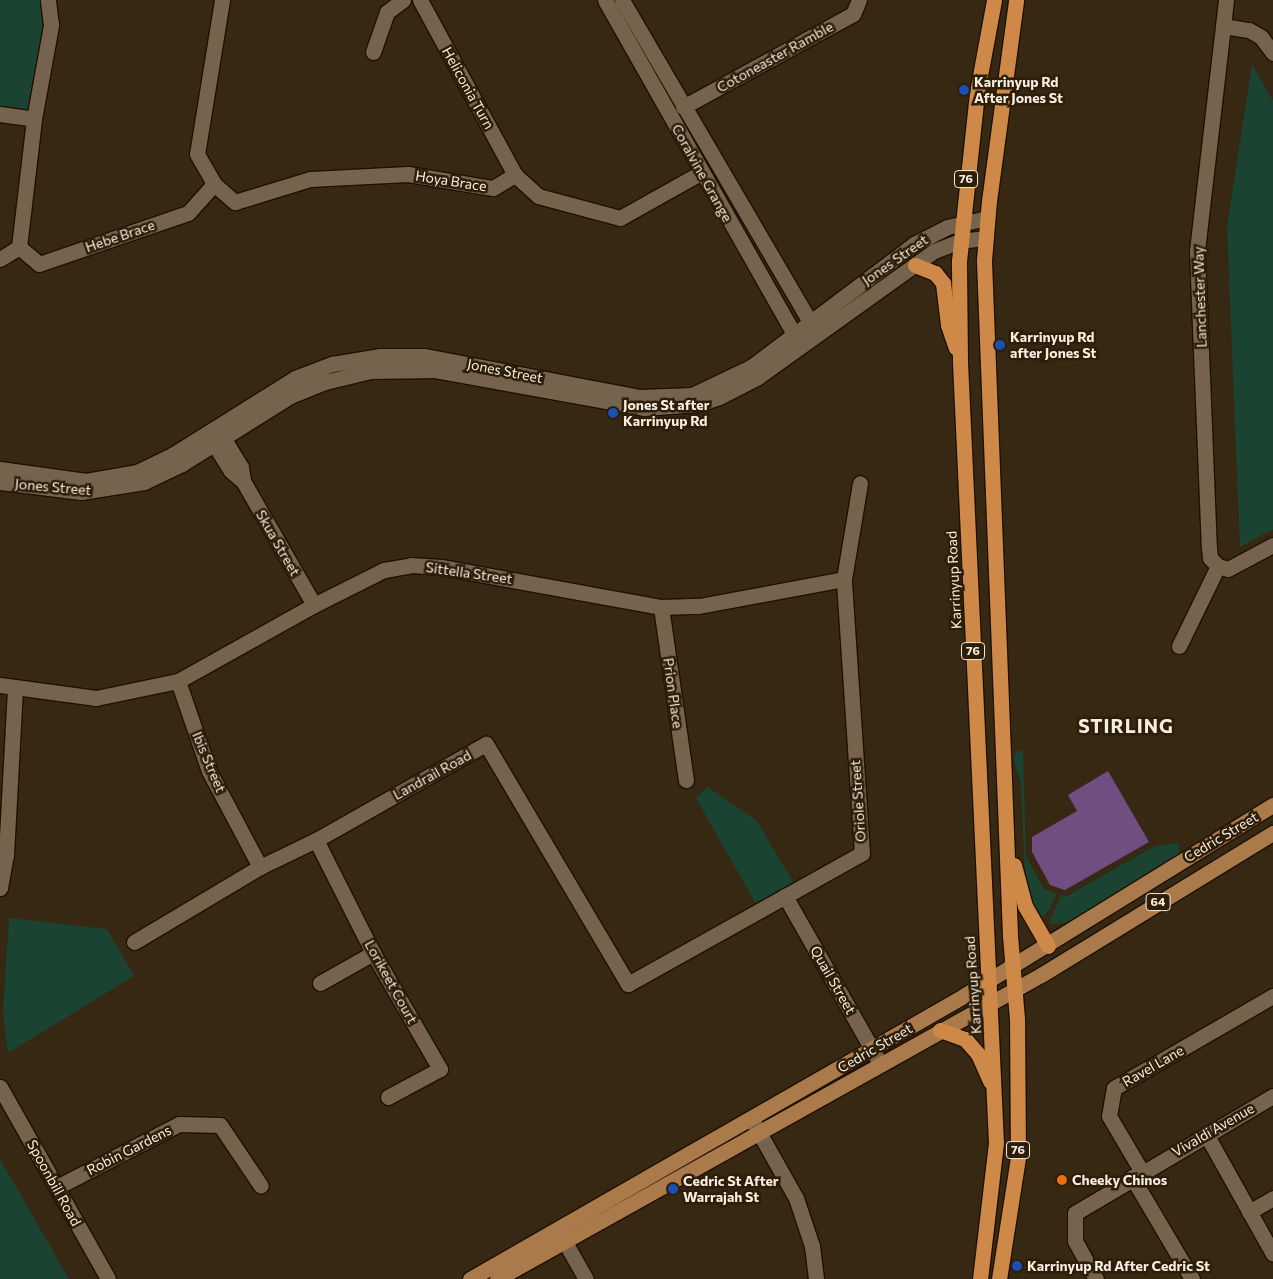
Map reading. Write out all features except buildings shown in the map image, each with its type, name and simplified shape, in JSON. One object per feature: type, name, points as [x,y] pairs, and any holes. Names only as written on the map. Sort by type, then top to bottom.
[{"type":"highway","name":"Karrinyup Road","points":[[980,1279],[996,1143],[960,361],[960,241],[977,92],[994,0]]},
{"type":"highway","name":"76","points":[[999,1279],[1018,1157],[1016,988],[1013,966],[1006,832],[988,401],[986,238],[987,218],[1016,0]]},
{"type":"highway","points":[[915,265],[935,273],[943,283],[948,325],[960,361]]},
{"type":"highway","points":[[1006,832],[1025,906],[1048,946]]},
{"type":"highway","points":[[940,1030],[965,1039],[978,1054],[989,1073],[995,1102]]},
{"type":"main road","name":"Cedric Street","points":[[755,1125],[872,1049],[1048,946],[1193,853],[1273,805]]},
{"type":"main road","name":"Cedric Street","points":[[470,1279],[560,1235],[755,1125],[880,1063],[991,1002],[1273,833]]},
{"type":"main road","points":[[1193,853],[1205,873]]},
{"type":"main road","name":"Cedric Street","points":[[497,1279],[560,1235]]},
{"type":"street","points":[[0,259],[19,247],[34,119],[51,25],[48,0]]},
{"type":"street","points":[[214,184],[197,154],[222,0]]},
{"type":"street","points":[[373,52],[387,12],[403,0]]},
{"type":"street","name":"Heliconia Turn","points":[[420,0],[515,175]]},
{"type":"street","name":"Coralvine Grange","points":[[605,0],[797,339]]},
{"type":"street","name":"Coralvine Grange","points":[[622,0],[813,327]]},
{"type":"street","name":"Cotoneaster Ramble","points":[[683,107],[853,14],[859,0]]},
{"type":"street","name":"Lanchester Way","points":[[1218,566],[1210,558],[1209,547],[1197,252],[1226,0]]},
{"type":"street","points":[[1223,26],[1249,30],[1261,37],[1273,53]]},
{"type":"street","points":[[0,114],[34,119]]},
{"type":"street","points":[[515,175],[538,196],[620,218],[702,172]]},
{"type":"street","name":"Hoya Brace","points":[[214,184],[235,202],[310,179],[408,174],[493,188],[515,175]]},
{"type":"street","name":"Hebe Brace","points":[[19,247],[39,264],[188,214],[214,184]]},
{"type":"street","name":"Jones Street","points":[[0,469],[72,480],[121,477],[153,466],[308,388],[370,371],[435,370],[622,405],[664,409],[698,404],[739,388],[914,244],[962,223],[987,218]]},
{"type":"street","name":"Jones Street","points":[[813,327],[915,265],[934,251],[960,241],[986,238]]},
{"type":"street","name":"Jones Street","points":[[0,482],[81,492],[125,487],[164,474],[215,436]]},
{"type":"street","name":"Skua Street","points":[[215,436],[240,467],[243,481],[314,605]]},
{"type":"street","name":"Oriole Street","points":[[628,984],[862,853],[844,579],[860,483]]},
{"type":"street","points":[[1179,646],[1218,566],[1228,569],[1273,545]]},
{"type":"street","name":"Sittella Street","points":[[0,685],[96,698],[178,681],[314,605],[384,570],[411,565],[441,567],[661,606],[699,606],[844,579]]},
{"type":"street","name":"Prion Place","points":[[661,606],[686,780]]},
{"type":"street","name":"Ibis Street","points":[[178,681],[209,771],[260,867]]},
{"type":"street","points":[[0,888],[6,855],[15,688]]},
{"type":"street","name":"Landrail Road","points":[[134,942],[260,867],[316,840],[486,744],[628,984]]},
{"type":"street","name":"Lorikeet Court","points":[[316,840],[373,952],[440,1069],[388,1097]]},
{"type":"street","name":"Quail Street","points":[[785,896],[880,1063]]},
{"type":"street","points":[[320,983],[373,952]]},
{"type":"street","name":"Ravel Lane","points":[[1192,1279],[1109,1116],[1114,1088],[1273,996]]},
{"type":"street","name":"Spoonbill Road","points":[[0,1087],[108,1279]]},
{"type":"street","name":"Vivaldi Avenue","points":[[1096,1279],[1075,1241],[1075,1213],[1137,1174],[1273,1096]]},
{"type":"street","name":"Robin Gardens","points":[[57,1187],[180,1124],[220,1125],[261,1186]]},
{"type":"street","points":[[755,1125],[796,1198],[806,1223],[816,1279]]},
{"type":"street","points":[[1206,1134],[1273,1254]]},
{"type":"street","points":[[1249,1212],[1273,1198]]},
{"type":"street","points":[[560,1235],[586,1279]]},
{"type":"green space","points":[[0,0],[48,0],[34,119],[0,114]]},
{"type":"green space","points":[[1252,64],[1273,101],[1273,529],[1240,547],[1227,227]]},
{"type":"green space","points":[[1023,750],[1026,856],[1044,889],[1056,894],[1050,909],[1040,920],[1032,913],[1025,880],[1021,783],[1013,758],[1016,752]]},
{"type":"green space","points":[[708,787],[756,820],[793,882],[756,904],[696,798]]},
{"type":"green space","points":[[1179,843],[1179,854],[1072,922],[1049,924],[1061,895],[1065,897],[1155,846]]},
{"type":"green space","points":[[9,918],[107,929],[134,976],[8,1053],[3,1012]]},
{"type":"green space","points":[[0,1159],[69,1279],[0,1279]]},
{"type":"place","name":"Karrinyup Rd After Jones St","points":[[964,90]]},
{"type":"place","name":"Karrinyup Rd after Jones St","points":[[1000,345]]},
{"type":"place","name":"Jones St after Karrinyup Rd","points":[[613,413]]},
{"type":"place","name":"Cheeky Chinos","points":[[1062,1180]]},
{"type":"place","name":"Cedric St After Warrajah St","points":[[673,1189]]},
{"type":"place","name":"Karrinyup Rd After Cedric St","points":[[1017,1266]]},
{"type":"district","name":"STIRLING","points":[[1126,726]]}]
